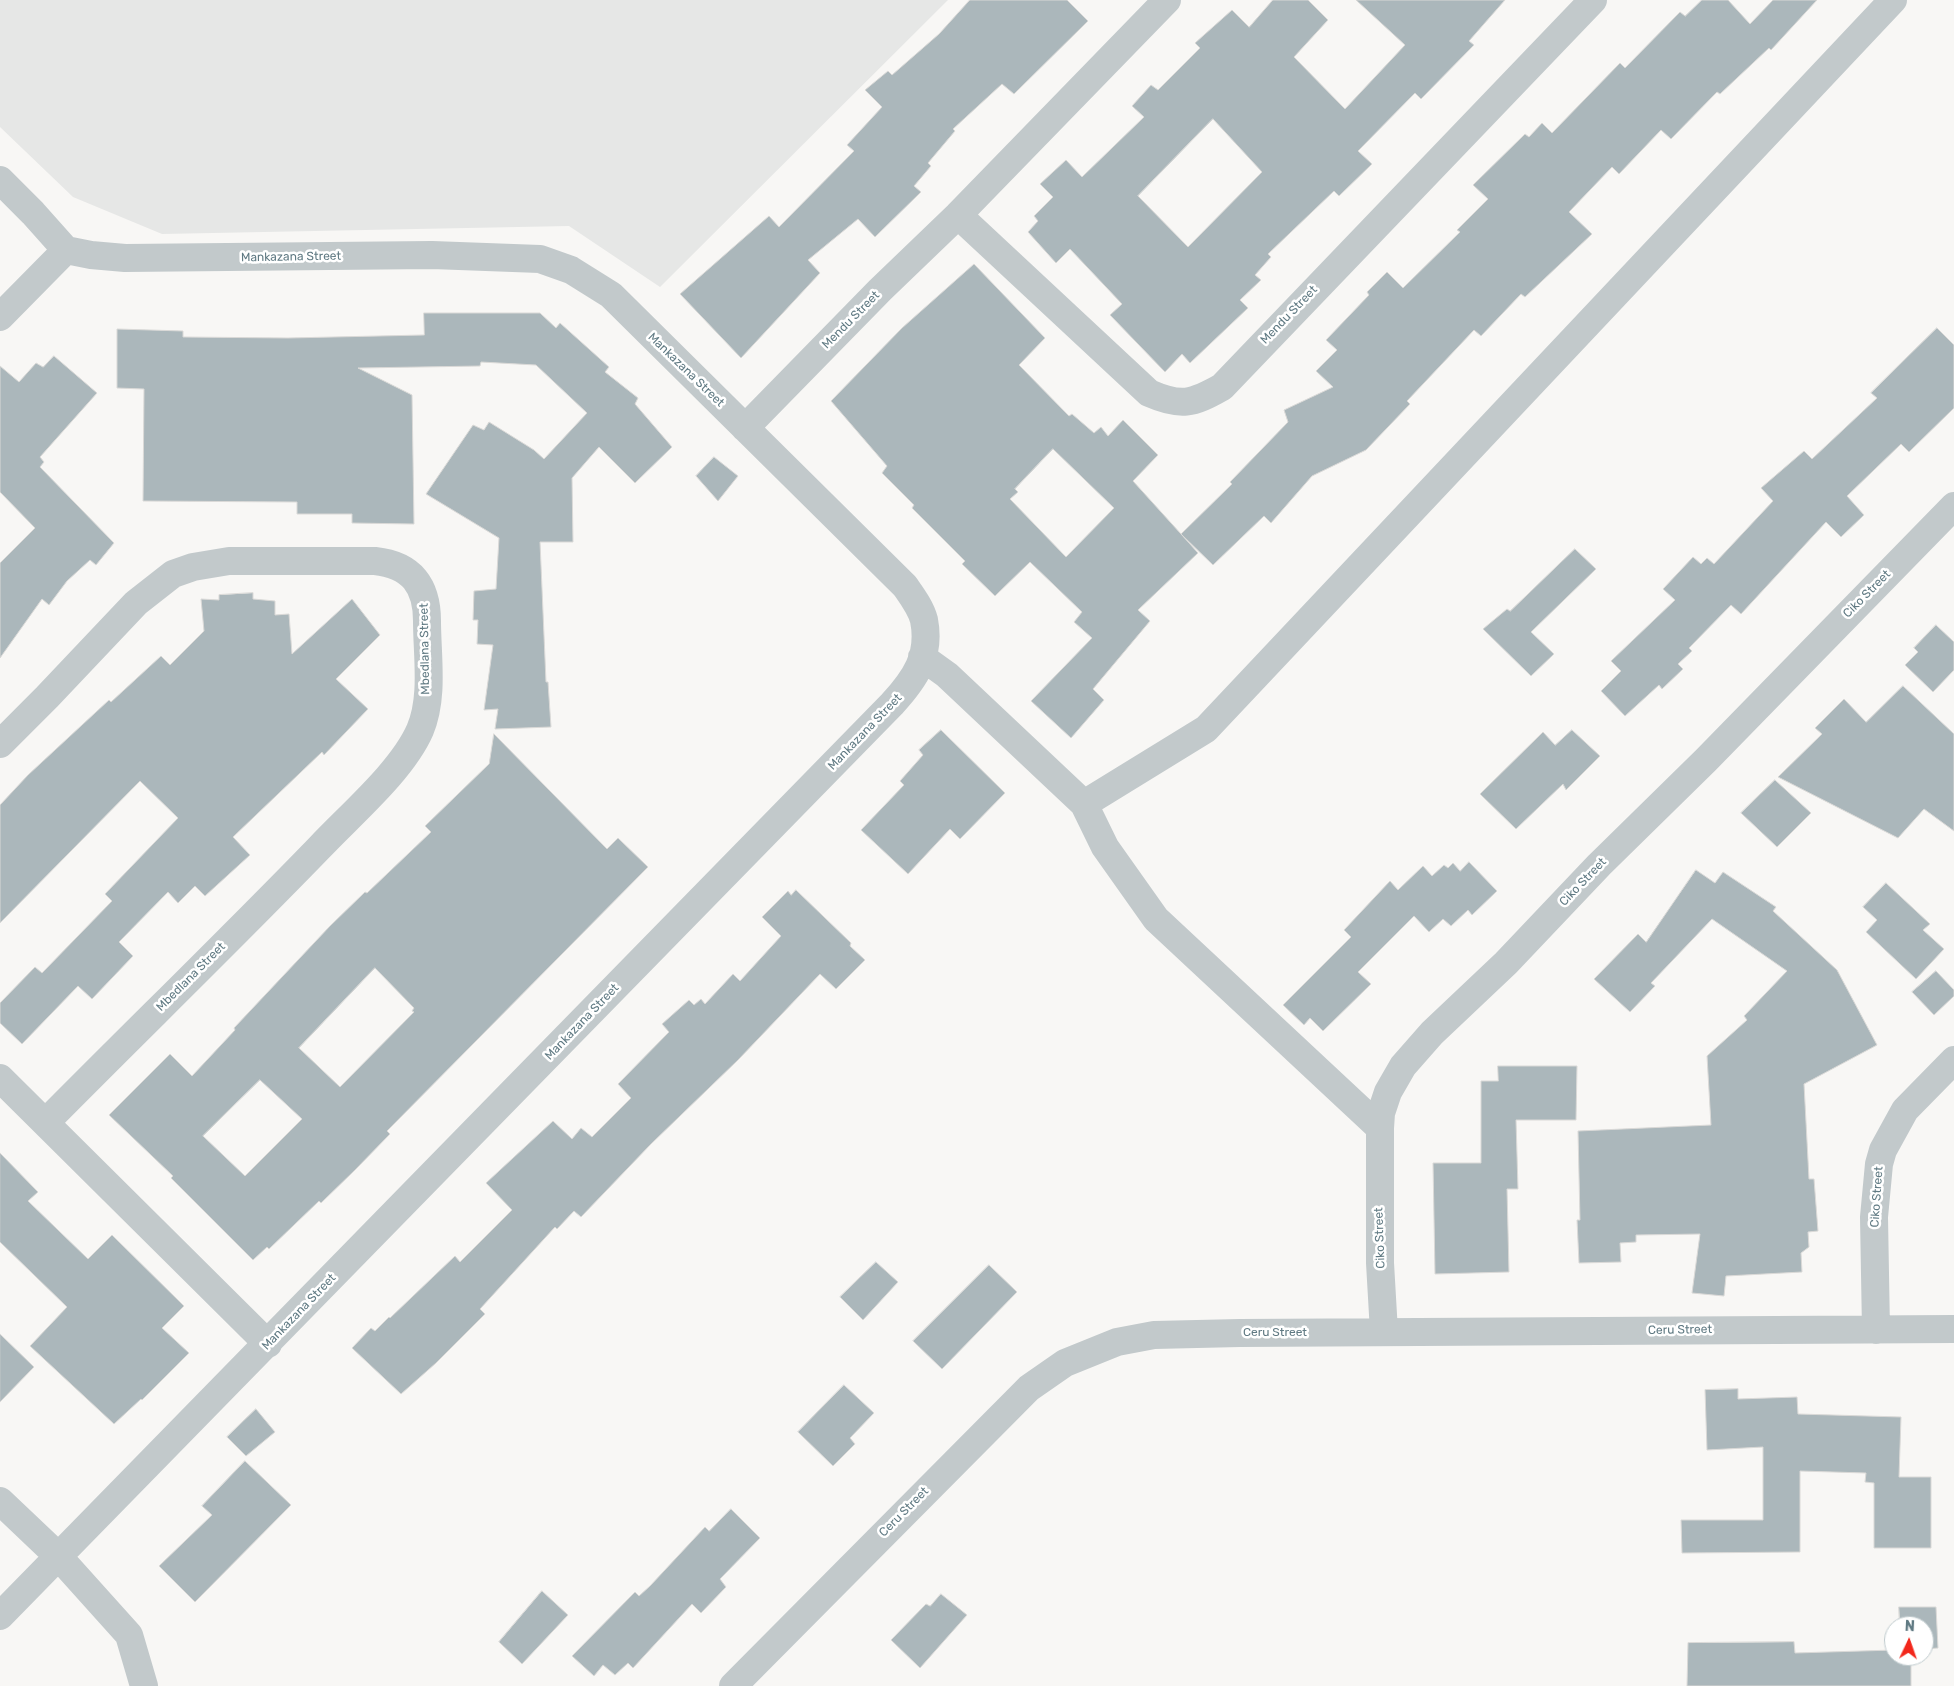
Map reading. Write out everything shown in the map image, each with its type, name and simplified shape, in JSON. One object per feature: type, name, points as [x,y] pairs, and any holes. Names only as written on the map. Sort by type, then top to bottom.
[{"type":"street","name":"Mendu Street","points":[[745,428],[1167,0]]},
{"type":"street","name":"Mendu Street","points":[[958,214],[1149,393],[1169,402],[1199,400],[1222,387],[1593,0]]},
{"type":"street","points":[[1084,804],[1206,730],[1893,0]]},
{"type":"street","points":[[0,180],[66,250],[0,317]]},
{"type":"street","name":"Mankazana Street","points":[[0,1616],[892,704],[907,688],[919,670],[925,644],[924,619],[905,586],[611,295],[571,270],[540,258],[432,255],[125,258],[66,250]]},
{"type":"street","name":"Ciko Street","points":[[1384,1332],[1380,1245],[1381,1113],[1388,1092],[1403,1066],[1432,1033],[1506,963],[1599,865],[1706,760],[1954,506]]},
{"type":"street","name":"Mbedlana Street","points":[[0,744],[136,602],[173,574],[193,567],[229,561],[388,562],[399,566],[415,578],[427,605],[428,692],[420,729],[408,752],[383,781],[284,884],[46,1122]]},
{"type":"street","points":[[922,657],[947,675],[1084,804],[1105,847],[1156,919],[1380,1128]]},
{"type":"street","name":"Ciko Street","points":[[1876,1330],[1874,1217],[1879,1164],[1883,1150],[1905,1110],[1954,1060]]},
{"type":"street","points":[[0,1078],[268,1344]]},
{"type":"street","name":"Ceru Street","points":[[733,1686],[1029,1388],[1065,1363],[1117,1342],[1154,1335],[1954,1329]]},
{"type":"street","points":[[0,1500],[58,1556],[129,1635],[144,1686]]},
{"type":"shaded area","points":[[0,0],[948,0],[660,287],[569,226],[162,234],[73,197],[0,127]]},
{"type":"building","points":[[970,0],[1067,0],[1088,21],[1014,94],[1002,84],[953,129],[955,131],[928,163],[931,166],[914,186],[921,192],[875,237],[858,219],[808,260],[820,273],[741,358],[680,294],[769,216],[779,227],[854,151],[847,145],[882,107],[865,90],[888,71],[892,75],[939,34]]},
{"type":"building","points":[[1273,0],[1308,0],[1328,20],[1294,57],[1345,109],[1405,45],[1356,0],[1505,0],[1469,41],[1474,45],[1421,99],[1415,93],[1358,151],[1372,164],[1339,196],[1334,191],[1268,254],[1271,257],[1255,275],[1261,280],[1240,300],[1248,308],[1190,363],[1182,354],[1165,372],[1110,315],[1122,304],[1070,249],[1056,263],[1028,232],[1038,221],[1034,216],[1053,197],[1040,184],[1066,160],[1082,177],[1144,117],[1132,106],[1151,85],[1158,90],[1200,48],[1195,43],[1232,10],[1249,27]],"holes":[[[1213,119],[1262,172],[1188,247],[1138,196]]]},
{"type":"building","points":[[1702,0],[1728,0],[1750,24],[1773,0],[1817,0],[1771,50],[1769,48],[1720,94],[1717,92],[1671,139],[1661,130],[1619,174],[1612,167],[1569,212],[1592,234],[1525,297],[1521,294],[1481,336],[1474,330],[1407,401],[1410,404],[1366,450],[1312,476],[1271,523],[1264,516],[1213,565],[1181,534],[1232,484],[1230,482],[1288,422],[1284,410],[1333,387],[1316,371],[1337,350],[1326,340],[1369,295],[1367,292],[1387,272],[1403,288],[1460,232],[1457,230],[1488,199],[1473,185],[1525,134],[1529,137],[1542,123],[1552,133],[1620,63],[1625,68],[1680,12],[1685,16]]},
{"type":"building","points":[[974,264],[1045,338],[1019,365],[1069,416],[1072,414],[1094,433],[1101,427],[1108,436],[1123,420],[1158,455],[1133,481],[1198,553],[1138,610],[1150,621],[1093,689],[1104,700],[1071,738],[1031,701],[1092,638],[1074,622],[1082,612],[1030,562],[995,596],[962,564],[965,561],[912,508],[914,505],[882,473],[887,466],[831,401],[902,328]],"holes":[[[1053,449],[1114,508],[1066,557],[1010,499],[1018,492],[1015,489]]]},
{"type":"building","points":[[424,313],[540,313],[556,328],[560,323],[609,367],[605,372],[638,398],[635,404],[672,447],[635,483],[599,447],[572,478],[573,542],[540,542],[546,682],[548,682],[551,727],[495,729],[498,709],[484,710],[493,645],[477,644],[478,620],[473,620],[474,591],[496,589],[499,538],[426,494],[473,425],[484,430],[489,422],[534,450],[544,459],[587,413],[536,365],[481,362],[480,366],[358,368],[412,395],[414,524],[352,523],[352,514],[297,514],[297,502],[143,501],[144,389],[117,388],[117,329],[183,331],[183,337],[288,338],[424,335]]},
{"type":"building","points":[[1937,328],[1954,345],[1954,408],[1909,452],[1901,444],[1847,496],[1864,515],[1841,537],[1826,522],[1741,614],[1731,605],[1689,648],[1692,651],[1678,664],[1683,669],[1662,689],[1659,685],[1625,716],[1601,691],[1621,671],[1611,661],[1675,600],[1663,589],[1693,557],[1701,564],[1707,558],[1714,564],[1773,501],[1761,488],[1804,451],[1812,459],[1877,398],[1871,393]]},
{"type":"building","points":[[54,356],[97,393],[40,457],[44,462],[40,467],[114,543],[96,565],[90,560],[67,581],[49,605],[42,599],[0,658],[0,563],[35,528],[0,492],[0,366],[19,382],[36,363],[43,367]]},
{"type":"building","points":[[714,457],[738,476],[718,501],[696,476]]},
{"type":"building","points":[[1575,549],[1596,569],[1531,632],[1554,654],[1531,676],[1483,629],[1507,609],[1510,611]]},
{"type":"building","points":[[253,593],[253,599],[275,601],[275,615],[289,614],[292,654],[352,599],[380,635],[336,679],[368,709],[324,755],[322,752],[233,837],[250,855],[205,896],[195,886],[178,903],[168,892],[119,942],[133,956],[92,999],[78,986],[22,1044],[0,1023],[0,1003],[35,967],[42,973],[112,901],[105,894],[178,818],[140,781],[0,923],[0,805],[28,775],[109,700],[111,702],[161,656],[170,665],[204,631],[201,599],[219,600],[219,595]]},
{"type":"building","points":[[1936,625],[1954,642],[1954,670],[1933,692],[1905,665],[1918,652],[1914,648]]},
{"type":"building","points":[[1903,686],[1954,734],[1954,831],[1924,809],[1898,838],[1778,777],[1822,734],[1815,728],[1844,699],[1866,722]]},
{"type":"building","points":[[941,730],[1005,793],[960,839],[950,829],[908,874],[861,830],[904,785],[900,781],[923,755],[919,750]]},
{"type":"building","points":[[1572,730],[1600,756],[1566,790],[1563,784],[1516,829],[1480,794],[1543,732],[1555,745]]},
{"type":"building","points":[[494,734],[607,849],[618,838],[648,867],[387,1131],[390,1134],[355,1170],[321,1203],[319,1201],[269,1249],[267,1247],[253,1260],[171,1178],[173,1176],[109,1115],[170,1054],[192,1076],[235,1030],[234,1028],[330,926],[431,832],[425,826],[489,764]],"holes":[[[375,968],[414,1008],[412,1011],[414,1012],[340,1087],[299,1048]],[[260,1080],[302,1119],[245,1176],[203,1136]]]},
{"type":"building","points":[[1775,780],[1811,813],[1777,847],[1741,813]]},
{"type":"building","points":[[1469,862],[1497,891],[1472,915],[1468,910],[1451,926],[1443,919],[1429,932],[1414,916],[1358,972],[1371,984],[1323,1031],[1310,1018],[1304,1025],[1283,1005],[1351,937],[1344,930],[1390,881],[1398,890],[1423,866],[1432,876],[1444,865],[1448,868],[1453,863],[1460,871]]},
{"type":"building","points":[[1696,870],[1715,883],[1723,872],[1776,907],[1773,911],[1837,970],[1877,1045],[1804,1084],[1809,1179],[1814,1179],[1818,1231],[1808,1232],[1809,1247],[1801,1253],[1802,1272],[1726,1276],[1724,1296],[1692,1293],[1700,1234],[1636,1235],[1636,1242],[1620,1243],[1621,1262],[1579,1263],[1577,1220],[1580,1220],[1578,1131],[1711,1125],[1707,1056],[1747,1020],[1744,1016],[1787,971],[1712,919],[1651,983],[1655,986],[1630,1012],[1594,979],[1638,934],[1646,942]]},
{"type":"building","points":[[1886,883],[1930,924],[1923,930],[1944,949],[1916,979],[1866,932],[1877,920],[1863,907]]},
{"type":"building","points":[[796,890],[851,943],[850,946],[865,960],[836,989],[820,974],[738,1060],[651,1144],[581,1217],[574,1211],[557,1229],[555,1227],[480,1309],[485,1314],[436,1363],[401,1394],[352,1348],[371,1328],[375,1331],[390,1318],[455,1256],[460,1262],[512,1210],[486,1183],[553,1121],[572,1139],[581,1128],[592,1137],[631,1098],[618,1084],[669,1032],[662,1024],[689,1000],[694,1005],[701,999],[705,1004],[733,974],[740,981],[781,936],[762,917],[788,891],[791,895]]},
{"type":"building","points":[[1936,971],[1954,990],[1954,996],[1934,1015],[1912,992]]},
{"type":"building","points":[[1498,1066],[1577,1066],[1576,1120],[1516,1120],[1518,1189],[1507,1189],[1509,1272],[1435,1274],[1433,1163],[1481,1163],[1481,1081],[1498,1081]]},
{"type":"building","points":[[0,1153],[38,1192],[28,1201],[88,1259],[112,1235],[184,1306],[162,1328],[189,1353],[142,1400],[114,1424],[30,1346],[67,1307],[0,1242]]},
{"type":"building","points":[[876,1262],[898,1282],[863,1320],[840,1297]]},
{"type":"building","points":[[989,1265],[1017,1292],[942,1369],[913,1341]]},
{"type":"building","points":[[0,1334],[34,1367],[0,1402]]},
{"type":"building","points":[[844,1385],[874,1413],[850,1438],[855,1444],[833,1466],[798,1432]]},
{"type":"building","points":[[1738,1389],[1738,1399],[1797,1397],[1798,1414],[1901,1417],[1899,1477],[1931,1477],[1931,1548],[1874,1548],[1874,1483],[1865,1482],[1866,1473],[1800,1471],[1800,1552],[1682,1553],[1681,1520],[1763,1520],[1763,1447],[1707,1450],[1705,1390]]},
{"type":"building","points":[[256,1409],[275,1432],[246,1456],[227,1437]]},
{"type":"building","points":[[245,1461],[291,1505],[195,1602],[159,1566],[212,1515],[202,1506]]},
{"type":"building","points":[[731,1509],[760,1538],[720,1579],[726,1587],[701,1613],[692,1604],[633,1668],[628,1663],[615,1675],[603,1665],[594,1676],[572,1656],[635,1592],[639,1596],[650,1586],[705,1527],[709,1531]]},
{"type":"building","points":[[542,1591],[568,1615],[522,1664],[499,1642]]},
{"type":"building","points":[[941,1594],[967,1615],[920,1668],[891,1640],[926,1604],[930,1606]]},
{"type":"building","points":[[1899,1607],[1936,1607],[1938,1648],[1934,1648],[1934,1616],[1899,1616]]},
{"type":"building","points":[[1794,1642],[1795,1653],[1884,1650],[1884,1666],[1911,1666],[1911,1686],[1687,1686],[1688,1643]]}]
